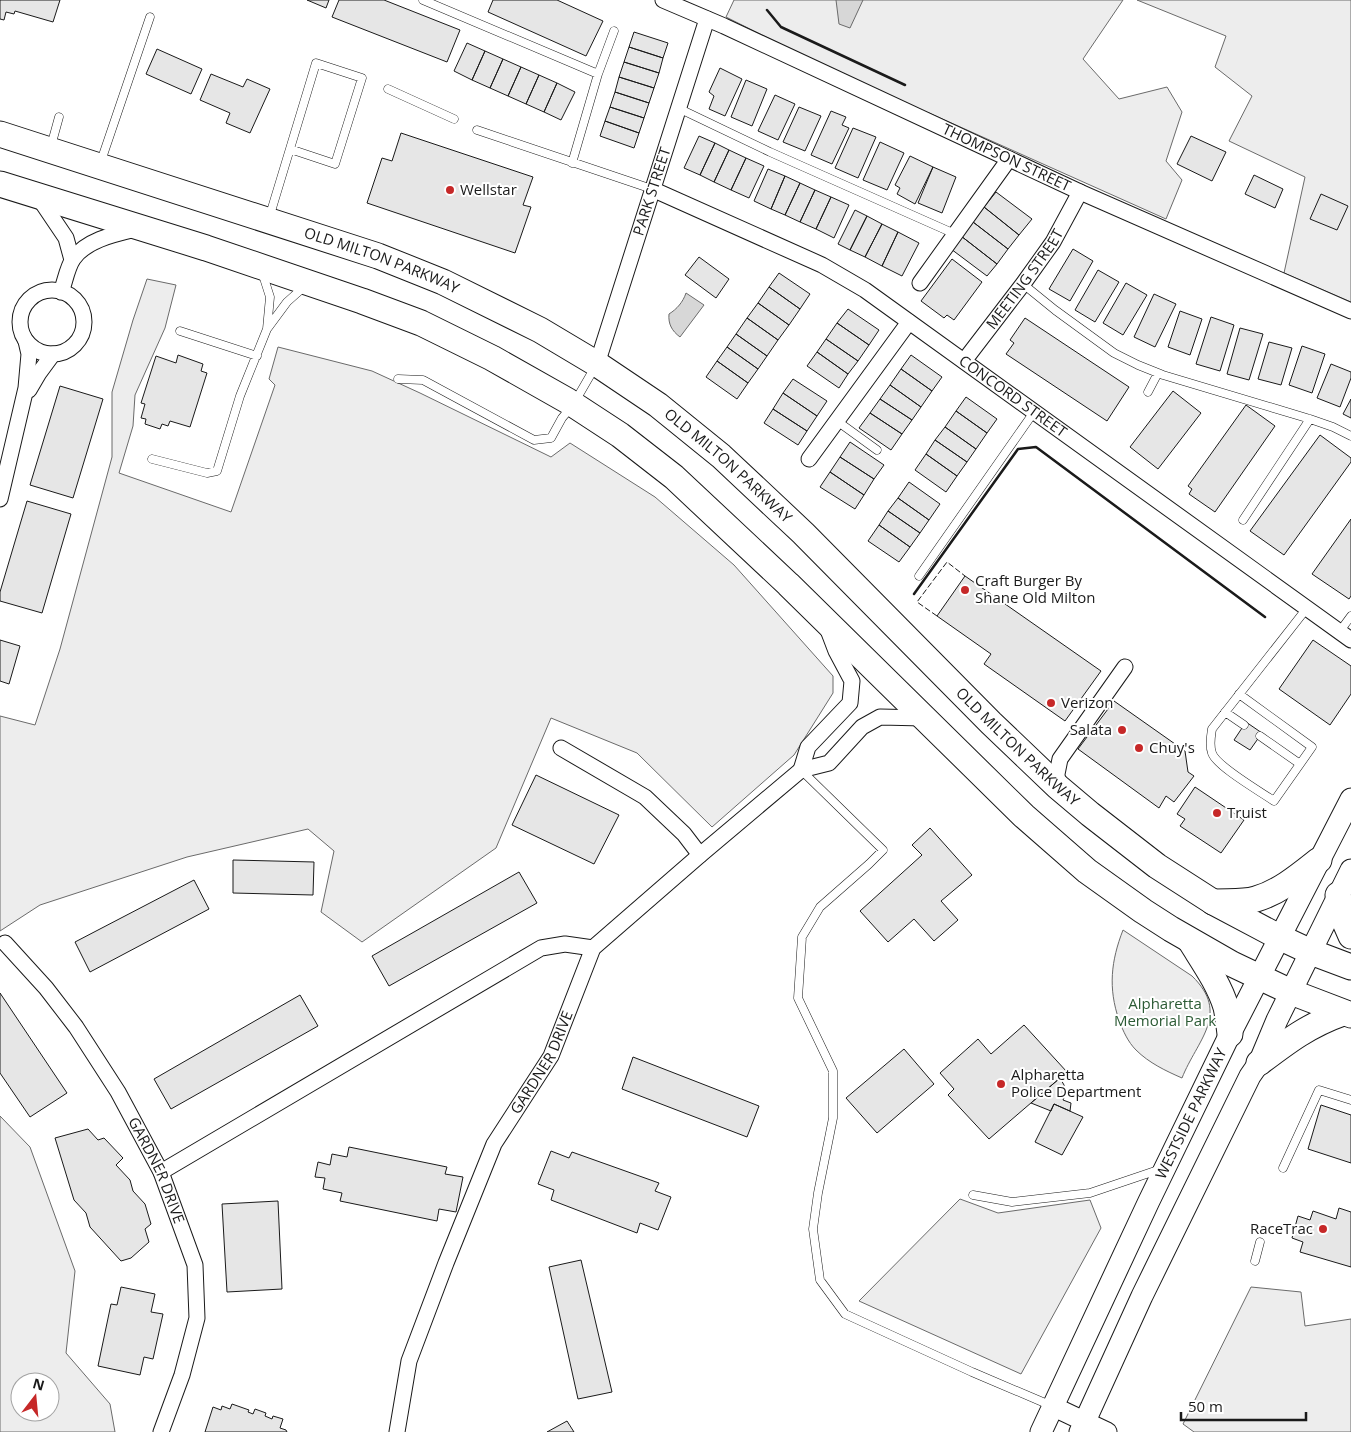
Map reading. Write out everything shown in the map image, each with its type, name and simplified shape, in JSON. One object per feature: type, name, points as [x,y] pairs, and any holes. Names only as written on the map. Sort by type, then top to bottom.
[{"type":"highway","name":"OLD MILTON PARKWAY","points":[[0,134],[378,256],[443,282],[540,330],[597,364],[658,405],[721,456],[803,533],[991,723],[1058,787],[1122,840],[1213,902],[1279,937],[1311,952],[1351,967]]},
{"type":"highway","points":[[0,184],[308,283],[422,323],[492,358],[573,405],[620,435],[674,477],[824,620],[1024,816],[1087,870],[1143,911],[1190,940],[1259,977],[1347,1014]]},
{"type":"highway","points":[[1213,902],[1255,899],[1271,894],[1319,860]]},
{"type":"highway","points":[[1338,895],[1344,920],[1351,936]]},
{"type":"highway","points":[[1190,940],[1223,999],[1230,1034]]},
{"type":"highway","points":[[1259,1063],[1288,1039],[1302,1031],[1347,1014]]},
{"type":"main road","name":"WESTSIDE PARKWAY","points":[[1041,1432],[1230,1034],[1351,799]]},
{"type":"main road","points":[[1082,1427],[1154,1271],[1250,1076],[1259,1063],[1291,992],[1351,870]]},
{"type":"street","name":"THOMPSON STREET","points":[[663,0],[1080,192],[1351,311]]},
{"type":"street","name":"PARK STREET","points":[[597,364],[707,19]]},
{"type":"street","points":[[920,283],[1009,159]]},
{"type":"street","name":"CONCORD STREET","points":[[652,189],[822,265],[865,290],[1345,636]]},
{"type":"street","name":"MEETING STREET","points":[[964,362],[1053,242],[1080,192]]},
{"type":"street","points":[[39,197],[66,238],[72,260]]},
{"type":"street","points":[[61,292],[72,260],[79,252],[114,235],[141,228]]},
{"type":"street","points":[[23,405],[29,370],[29,354],[20,322],[21,313],[33,296],[51,290],[70,296],[77,303],[84,321],[78,340],[72,347],[63,352],[53,354],[38,351],[26,341]]},
{"type":"street","points":[[808,459],[909,322]]},
{"type":"street","points":[[0,499],[5,459],[23,405],[37,376],[53,354]]},
{"type":"street","points":[[801,770],[808,747],[850,703],[852,681],[836,651],[824,620]]},
{"type":"street","points":[[1058,787],[1057,774],[1060,758],[1125,667]]},
{"type":"street","name":"GARDNER DRIVE","points":[[396,1432],[409,1361],[494,1144],[551,1056],[593,948],[801,770],[829,764],[862,728],[880,717],[924,718]]},
{"type":"street","points":[[561,748],[645,797],[684,834],[700,855]]},
{"type":"street","points":[[1028,757],[1042,759],[1060,758]]},
{"type":"street","name":"GARDNER DRIVE","points":[[5,944],[46,988],[76,1026],[118,1092],[161,1172],[195,1265],[197,1318],[182,1375],[161,1432]]},
{"type":"street","points":[[161,1172],[541,948],[565,944],[593,948]]},
{"type":"street","points":[[1052,1406],[1082,1427],[1107,1432]]},
{"type":"lane","points":[[423,0],[598,74]]},
{"type":"lane","points":[[100,166],[150,17]]},
{"type":"lane","points":[[572,163],[598,74],[614,31]]},
{"type":"lane","points":[[268,220],[316,63],[362,78],[335,164],[290,150]]},
{"type":"lane","points":[[388,89],[454,119]]},
{"type":"lane","points":[[678,108],[770,152],[955,234]]},
{"type":"lane","points":[[50,150],[59,117]]},
{"type":"lane","points":[[477,130],[652,189]]},
{"type":"lane","points":[[152,459],[207,473],[217,471],[240,396],[267,329],[270,297],[260,268]]},
{"type":"lane","points":[[267,329],[288,302],[308,283]]},
{"type":"lane","points":[[1023,284],[1055,310],[1114,352],[1138,365],[1158,373],[1310,418],[1351,436]]},
{"type":"lane","points":[[180,330],[257,356]]},
{"type":"lane","points":[[398,379],[423,380],[534,440],[551,438],[597,364]]},
{"type":"lane","points":[[1148,392],[1158,373]]},
{"type":"lane","points":[[919,576],[1034,412]]},
{"type":"lane","points":[[1244,520],[1310,418]]},
{"type":"lane","points":[[837,421],[876,450]]},
{"type":"lane","points":[[1239,694],[1312,746],[1274,801],[1220,764],[1212,753],[1210,741],[1212,729],[1239,694],[1307,608]]},
{"type":"lane","points":[[1345,636],[1351,616]]},
{"type":"lane","points":[[1225,712],[1244,725]]},
{"type":"lane","points":[[1260,736],[1300,764]]},
{"type":"lane","points":[[801,770],[882,850],[869,864],[820,906],[802,937],[798,998],[833,1071],[833,1118],[813,1228],[820,1280],[845,1314],[1052,1406]]},
{"type":"lane","points":[[1284,1168],[1319,1090],[1351,1100]]},
{"type":"lane","points":[[973,1195],[1012,1202],[1090,1193],[1165,1168]]},
{"type":"lane","points":[[1255,1261],[1260,1242]]},
{"type":"green space","points":[[734,0],[1123,0],[1083,59],[1119,99],[1167,87],[1182,112],[1166,161],[1182,180],[1166,219],[929,113],[927,118],[726,17]]},
{"type":"green space","points":[[1137,0],[1351,0],[1351,302],[1284,273],[1305,177],[1229,141],[1252,96],[1215,67],[1226,36]]},
{"type":"green space","points":[[147,279],[176,285],[165,328],[135,395],[133,426],[119,473],[231,512],[275,385],[269,379],[278,347],[372,371],[551,457],[570,443],[655,497],[734,565],[833,676],[833,693],[794,755],[712,827],[637,753],[551,718],[496,848],[362,942],[321,912],[334,851],[308,829],[187,857],[40,905],[0,931],[0,716],[35,725],[60,649],[112,457],[112,392]]},
{"type":"green space","name":"Alpharetta Memorial Park","points":[[1123,930],[1192,976],[1203,990],[1209,1003],[1210,1015],[1207,1027],[1182,1078],[1141,1055],[1126,1036],[1121,1024],[1113,997],[1112,975]]},
{"type":"green space","points":[[0,1116],[30,1147],[75,1271],[66,1353],[110,1404],[115,1432],[0,1432]]},
{"type":"green space","points":[[960,1199],[998,1213],[1090,1200],[1101,1228],[1021,1374],[859,1301]]},
{"type":"green space","points":[[1251,1287],[1301,1292],[1305,1326],[1351,1319],[1351,1432],[1194,1432],[1183,1424]]},
{"type":"shaded area","points":[[836,0],[863,0],[850,28],[839,24]]},
{"type":"shaded area","points":[[686,293],[704,305],[680,337],[671,327],[669,314],[675,310]]},
{"type":"building","points":[[0,0],[60,0],[53,22],[15,11],[14,14],[6,12],[4,20],[0,19]]},
{"type":"building","points":[[307,0],[329,0],[326,8]]},
{"type":"building","points":[[339,0],[384,0],[460,30],[447,62],[332,17]]},
{"type":"building","points":[[493,0],[557,0],[603,21],[586,56],[488,12]]},
{"type":"building","points":[[634,32],[668,43],[663,58],[629,47]]},
{"type":"building","points":[[467,43],[485,51],[472,80],[454,71]]},
{"type":"building","points":[[629,47],[663,58],[659,73],[624,62]]},
{"type":"building","points":[[157,49],[202,69],[191,94],[146,74]]},
{"type":"building","points":[[485,51],[503,59],[490,88],[472,80]]},
{"type":"building","points":[[503,59],[521,67],[508,96],[490,88]]},
{"type":"building","points":[[624,62],[659,73],[654,88],[619,77]]},
{"type":"building","points":[[521,67],[539,75],[526,104],[508,96]]},
{"type":"building","points":[[720,68],[742,79],[725,116],[709,109],[714,96],[709,92]]},
{"type":"building","points":[[211,74],[243,87],[247,79],[270,89],[250,133],[226,123],[230,113],[200,100]]},
{"type":"building","points":[[539,75],[557,83],[544,112],[526,104]]},
{"type":"building","points":[[619,77],[654,88],[649,103],[615,92]]},
{"type":"building","points":[[746,80],[767,89],[752,126],[731,117]]},
{"type":"building","points":[[557,83],[575,92],[561,120],[544,112]]},
{"type":"building","points":[[615,92],[649,103],[644,118],[610,107]]},
{"type":"building","points":[[775,95],[795,104],[778,140],[758,131]]},
{"type":"building","points":[[610,107],[644,118],[639,133],[605,121]]},
{"type":"building","points":[[799,107],[821,116],[805,151],[783,142]]},
{"type":"building","points":[[831,111],[846,117],[842,125],[849,128],[832,164],[811,155]]},
{"type":"building","points":[[605,121],[639,133],[634,148],[600,136]]},
{"type":"building","points":[[853,128],[876,137],[858,178],[835,168]]},
{"type":"building","name":"Wellstar","points":[[401,133],[533,177],[523,205],[531,207],[515,253],[367,203],[382,158],[392,161]]},
{"type":"building","points":[[699,136],[715,143],[700,175],[684,168]]},
{"type":"building","points":[[1191,136],[1226,152],[1212,181],[1177,164]]},
{"type":"building","points":[[880,142],[904,153],[887,190],[863,180]]},
{"type":"building","points":[[715,143],[729,150],[714,182],[700,175]]},
{"type":"building","points":[[729,150],[746,158],[731,190],[714,182]]},
{"type":"building","points":[[910,156],[933,167],[915,204],[897,194],[900,188],[895,185]]},
{"type":"building","points":[[746,158],[764,166],[749,198],[731,190]]},
{"type":"building","points":[[933,167],[956,177],[942,213],[918,203]]},
{"type":"building","points":[[768,169],[785,176],[771,209],[754,201]]},
{"type":"building","points":[[1254,175],[1283,189],[1275,208],[1245,194]]},
{"type":"building","points":[[785,176],[800,183],[785,215],[771,209]]},
{"type":"building","points":[[800,183],[815,190],[800,222],[785,215]]},
{"type":"building","points":[[815,190],[831,197],[816,229],[800,222]]},
{"type":"building","points":[[996,192],[1032,219],[1019,235],[984,207]]},
{"type":"building","points":[[1321,194],[1348,206],[1337,230],[1310,219]]},
{"type":"building","points":[[831,197],[849,205],[834,238],[816,229]]},
{"type":"building","points":[[984,207],[1019,235],[1008,249],[973,222]]},
{"type":"building","points":[[855,210],[867,216],[850,250],[838,244]]},
{"type":"building","points":[[867,216],[882,224],[865,257],[850,250]]},
{"type":"building","points":[[973,222],[1008,249],[997,264],[961,236]]},
{"type":"building","points":[[882,224],[898,232],[882,266],[865,257]]},
{"type":"building","points":[[898,232],[919,243],[902,276],[882,266]]},
{"type":"building","points":[[961,236],[997,264],[987,276],[951,249]]},
{"type":"building","points":[[1073,249],[1093,261],[1070,301],[1049,289]]},
{"type":"building","points":[[699,257],[729,279],[716,298],[685,275]]},
{"type":"building","points":[[952,259],[982,282],[954,320],[947,315],[944,318],[921,301]]},
{"type":"building","points":[[1098,270],[1119,282],[1095,322],[1075,310]]},
{"type":"building","points":[[779,273],[810,294],[800,309],[769,287]]},
{"type":"building","points":[[1126,283],[1147,295],[1123,335],[1103,323]]},
{"type":"building","points":[[769,287],[800,309],[789,325],[758,303]]},
{"type":"building","points":[[1154,294],[1176,304],[1155,347],[1134,337]]},
{"type":"building","points":[[758,303],[789,325],[778,340],[747,318]]},
{"type":"building","points":[[848,309],[879,330],[869,345],[837,323]]},
{"type":"building","points":[[1180,311],[1202,319],[1190,355],[1168,347]]},
{"type":"building","points":[[1211,317],[1234,325],[1220,371],[1196,364]]},
{"type":"building","points":[[747,318],[778,340],[767,356],[736,334]]},
{"type":"building","points":[[1025,318],[1129,387],[1107,421],[1006,354],[1014,343],[1010,340]]},
{"type":"building","points":[[837,323],[869,345],[858,361],[826,339]]},
{"type":"building","points":[[1240,328],[1263,334],[1249,380],[1227,374]]},
{"type":"building","points":[[736,334],[767,356],[758,369],[727,347]]},
{"type":"building","points":[[826,339],[858,361],[848,374],[817,352]]},
{"type":"building","points":[[1269,342],[1292,348],[1281,385],[1258,379]]},
{"type":"building","points":[[1302,346],[1325,354],[1312,393],[1289,385]]},
{"type":"building","points":[[727,347],[758,369],[748,383],[717,361]]},
{"type":"building","points":[[817,352],[848,374],[839,388],[807,366]]},
{"type":"building","points":[[178,355],[203,364],[201,371],[207,373],[190,427],[170,421],[168,426],[162,424],[160,429],[145,424],[146,419],[141,418],[145,404],[141,403],[156,356],[176,363]]},
{"type":"building","points":[[911,355],[942,377],[932,391],[901,369]]},
{"type":"building","points":[[717,361],[748,383],[737,399],[706,377]]},
{"type":"building","points":[[1331,364],[1351,372],[1351,378],[1340,407],[1317,398]]},
{"type":"building","points":[[901,369],[932,391],[921,407],[890,385]]},
{"type":"building","points":[[793,379],[827,401],[817,416],[783,393]]},
{"type":"building","points":[[890,385],[921,407],[912,420],[880,399]]},
{"type":"building","points":[[60,386],[103,399],[73,498],[30,485]]},
{"type":"building","points":[[1173,391],[1201,413],[1158,469],[1130,447]]},
{"type":"building","points":[[783,393],[817,416],[807,431],[773,409]]},
{"type":"building","points":[[966,397],[997,419],[987,433],[956,411]]},
{"type":"building","points":[[880,399],[912,420],[902,434],[870,413]]},
{"type":"building","points":[[1351,399],[1351,418],[1343,414]]},
{"type":"building","points":[[1246,405],[1275,426],[1215,512],[1189,494],[1192,489],[1188,486]]},
{"type":"building","points":[[773,409],[807,431],[798,445],[764,423]]},
{"type":"building","points":[[956,411],[987,433],[976,449],[945,427]]},
{"type":"building","points":[[870,413],[902,434],[891,450],[859,428]]},
{"type":"building","points":[[945,427],[976,449],[967,462],[935,440]]},
{"type":"building","points":[[1320,435],[1351,458],[1351,462],[1284,555],[1250,531]]},
{"type":"building","points":[[935,440],[967,462],[957,476],[926,454]]},
{"type":"building","points":[[850,442],[884,465],[874,479],[840,457]]},
{"type":"building","points":[[926,454],[957,476],[946,492],[915,470]]},
{"type":"building","points":[[840,457],[874,479],[864,495],[830,472]]},
{"type":"building","points":[[830,472],[864,495],[855,509],[820,487]]},
{"type":"building","points":[[909,482],[940,504],[929,520],[898,498]]},
{"type":"building","points":[[898,498],[929,520],[920,533],[888,511]]},
{"type":"building","points":[[27,501],[71,514],[42,613],[0,601],[0,592]]},
{"type":"building","points":[[888,511],[920,533],[910,547],[879,525]]},
{"type":"building","points":[[1351,519],[1351,596],[1349,599],[1312,574]]},
{"type":"building","points":[[879,525],[910,547],[899,562],[868,541]]},
{"type":"building","points":[[965,576],[1101,671],[1065,721],[984,664],[991,654],[937,616]]},
{"type":"building","points":[[0,640],[20,646],[9,684],[0,681]]},
{"type":"building","points":[[1313,640],[1351,666],[1351,694],[1330,725],[1279,689]]},
{"type":"building","points":[[1114,701],[1185,751],[1188,772],[1194,776],[1174,802],[1166,796],[1159,808],[1078,749]]},
{"type":"building","points":[[1246,722],[1262,733],[1250,750],[1234,740]]},
{"type":"building","points":[[536,775],[619,815],[594,864],[512,825]]},
{"type":"building","points":[[1195,787],[1244,820],[1221,853],[1180,826],[1185,819],[1177,814]]},
{"type":"building","points":[[930,828],[972,875],[941,901],[958,920],[934,941],[914,919],[888,942],[860,911],[922,855],[912,845]]},
{"type":"building","points":[[233,860],[314,862],[313,895],[233,893]]},
{"type":"building","points":[[519,872],[537,903],[389,986],[372,956]]},
{"type":"building","points":[[194,880],[209,909],[90,972],[75,942]]},
{"type":"building","points":[[0,993],[67,1093],[30,1117],[0,1073]]},
{"type":"building","points":[[300,995],[318,1026],[171,1109],[154,1079]]},
{"type":"building","name":"Alpharetta Police Department","points":[[1024,1025],[1067,1072],[989,1139],[948,1095],[954,1089],[940,1073],[978,1039],[991,1054]]},
{"type":"building","points":[[904,1049],[934,1084],[877,1133],[846,1098]]},
{"type":"building","points":[[633,1057],[759,1106],[747,1137],[622,1089]]},
{"type":"building","points":[[1060,1078],[1066,1093],[1063,1100],[1071,1103],[1070,1111],[1054,1104],[1051,1111],[1031,1103]]},
{"type":"building","points":[[1054,1104],[1083,1117],[1062,1155],[1035,1142]]},
{"type":"building","points":[[1321,1105],[1351,1115],[1351,1163],[1308,1149]]},
{"type":"building","points":[[88,1129],[98,1140],[104,1138],[123,1158],[116,1165],[130,1180],[133,1191],[145,1204],[151,1224],[145,1229],[149,1242],[131,1258],[121,1261],[90,1227],[86,1213],[74,1200],[55,1138]]},
{"type":"building","points":[[349,1147],[447,1167],[445,1174],[463,1177],[456,1212],[439,1209],[437,1221],[340,1201],[342,1193],[323,1189],[325,1178],[315,1177],[318,1162],[330,1165],[332,1154],[347,1157]]},
{"type":"building","points":[[551,1151],[569,1158],[572,1152],[659,1183],[655,1191],[671,1197],[658,1230],[640,1223],[637,1233],[551,1200],[554,1190],[538,1184]]},
{"type":"building","points":[[278,1201],[282,1289],[227,1292],[222,1204]]},
{"type":"building","name":"RaceTrac","points":[[1339,1208],[1351,1212],[1351,1267],[1300,1252],[1303,1242],[1292,1238],[1298,1216],[1310,1220],[1313,1211],[1336,1219]]},
{"type":"building","points":[[581,1260],[612,1392],[578,1399],[549,1267]]},
{"type":"building","points":[[121,1287],[155,1294],[151,1312],[163,1314],[153,1359],[144,1357],[140,1375],[98,1366],[111,1304],[117,1305]]},
{"type":"building","points":[[232,1404],[249,1410],[248,1412],[253,1414],[255,1409],[266,1413],[265,1416],[272,1419],[273,1416],[283,1419],[280,1428],[287,1432],[205,1432],[213,1407],[221,1410],[222,1406],[230,1409]]},
{"type":"building","points":[[567,1421],[574,1432],[547,1432]]},
{"type":"fence","points":[[937,616],[917,602],[947,562],[965,576]]},
{"type":"wall","points":[[767,10],[781,27],[905,85]]},
{"type":"wall","points":[[914,594],[1018,449],[1036,447],[1265,617]]},
{"type":"place","name":"Wellstar","points":[[450,190]]},
{"type":"place","name":"Craft Burger By Shane Old Milton","points":[[965,590]]},
{"type":"place","name":"Verizon","points":[[1051,703]]},
{"type":"place","name":"Salata","points":[[1122,730]]},
{"type":"place","name":"Chuy's","points":[[1139,748]]},
{"type":"place","name":"Truist","points":[[1217,813]]},
{"type":"place","name":"Alpharetta Police Department","points":[[1001,1084]]},
{"type":"place","name":"RaceTrac","points":[[1323,1229]]}]
